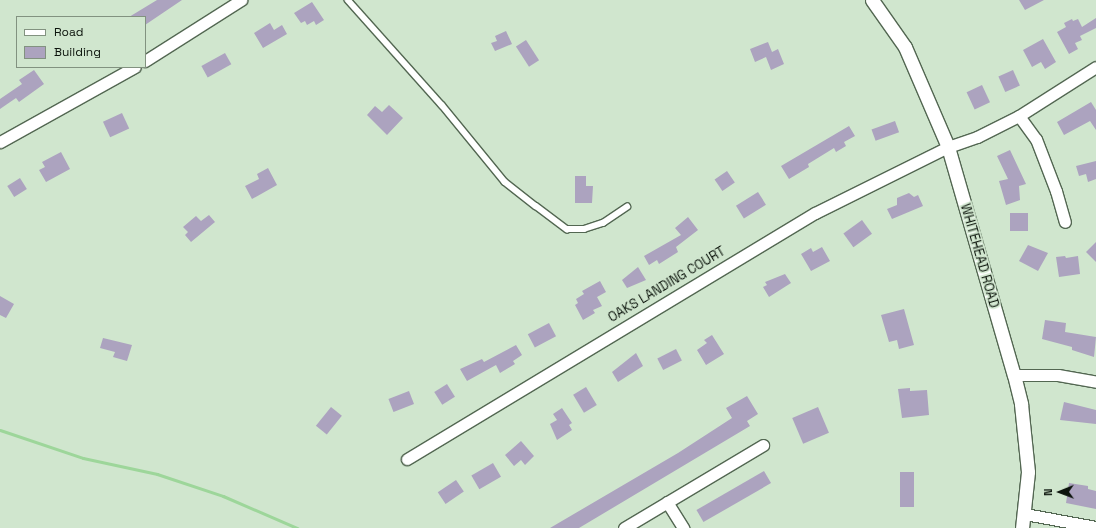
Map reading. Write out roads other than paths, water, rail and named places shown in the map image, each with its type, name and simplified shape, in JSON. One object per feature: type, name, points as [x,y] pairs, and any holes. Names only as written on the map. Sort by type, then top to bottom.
[{"type":"street","points":[[146,60],[241,0]]},
{"type":"street","name":"WHITEHEAD ROAD","points":[[872,0],[905,47],[948,146],[1014,375],[1021,404],[1028,472],[1025,514],[1022,528]]},
{"type":"street","points":[[0,142],[133,68]]},
{"type":"street","name":"OAKS LANDING COURT","points":[[407,459],[685,290],[815,214],[948,146],[977,137],[1019,116],[1096,68]]},
{"type":"street","points":[[1019,116],[1036,139],[1056,191],[1065,222]]},
{"type":"street","points":[[1014,375],[1058,375],[1096,382]]},
{"type":"street","points":[[624,528],[763,445]]},
{"type":"street","points":[[667,502],[683,528]]},
{"type":"street","points":[[1025,514],[1096,527]]},
{"type":"lane","points":[[348,0],[442,105],[505,182],[566,229],[584,229],[603,223],[626,207]]},
{"type":"waterway","points":[[0,430],[83,458],[157,474],[223,496],[297,528]]}]
